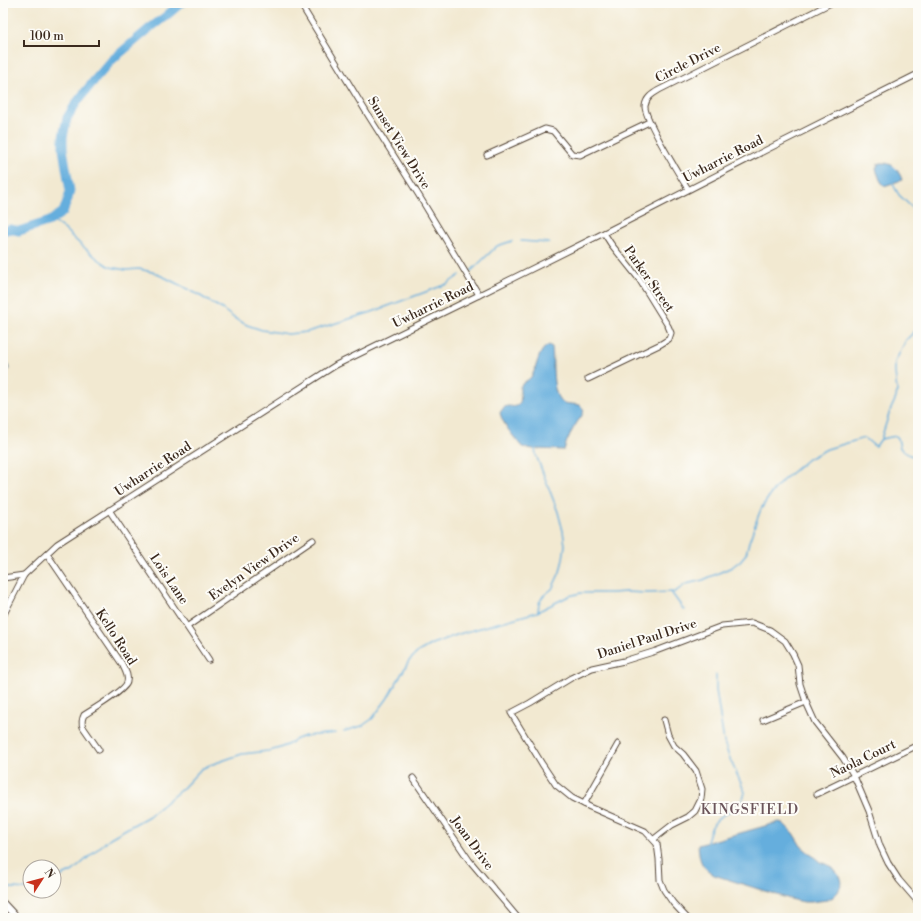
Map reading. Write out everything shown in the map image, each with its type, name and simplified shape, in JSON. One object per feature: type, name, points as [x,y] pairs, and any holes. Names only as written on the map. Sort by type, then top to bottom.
[{"type":"street","name":"Sunset View Drive","points":[[300,3],[479,295]]},
{"type":"street","name":"Circle Drive","points":[[688,190],[650,122],[645,109],[647,99],[652,94],[830,3]]},
{"type":"street","name":"Uwharrie Road","points":[[3,616],[24,575],[57,544],[336,364],[604,233],[918,74]]},
{"type":"street","points":[[487,155],[545,129],[553,131],[572,154],[580,155],[650,122]]},
{"type":"street","name":"Parker Street","points":[[588,379],[661,344],[669,339],[671,333],[639,279],[604,233]]},
{"type":"street","name":"Lois Lane","points":[[109,510],[188,626],[209,660]]},
{"type":"street","name":"Evelyn View Drive","points":[[188,626],[313,540]]},
{"type":"street","name":"Kello Road","points":[[47,554],[126,673],[128,682],[126,685],[84,715],[82,723],[83,727],[99,750]]},
{"type":"street","points":[[3,578],[24,575]]},
{"type":"street","name":"Daniel Paul Drive","points":[[654,839],[646,831],[572,798],[556,785],[511,713],[592,668],[624,661],[650,653],[722,626],[752,623],[770,630],[785,641],[793,654],[798,665],[800,684],[815,722],[843,758],[854,776],[869,811],[878,840],[888,863],[918,902]]},
{"type":"street","points":[[763,720],[806,702]]},
{"type":"street","points":[[664,720],[668,735],[674,746],[683,754],[696,771],[702,789],[701,799],[694,811],[654,839],[657,844],[660,880],[664,890],[673,903],[687,918]]},
{"type":"street","points":[[584,804],[618,744]]},
{"type":"street","name":"Naola Court","points":[[817,794],[918,744]]},
{"type":"street","name":"Joan Drive","points":[[413,778],[469,860],[518,918]]},
{"type":"street","points":[[3,904],[17,918]]},
{"type":"water","points":[[881,163],[892,165],[899,173],[902,180],[884,186],[876,169],[878,164]]},
{"type":"water","points":[[549,345],[552,347],[556,394],[564,403],[580,405],[584,410],[570,435],[564,450],[533,449],[522,447],[506,426],[500,413],[507,406],[514,407],[518,405],[521,399],[520,387],[531,377],[542,351]]},
{"type":"water","points":[[3,348],[9,369],[5,372],[3,371]]},
{"type":"water","points":[[779,822],[783,823],[793,833],[801,846],[820,862],[831,866],[841,878],[842,883],[838,892],[833,897],[827,900],[811,902],[790,899],[714,875],[703,866],[699,855],[698,845]]},
{"type":"waterway","points":[[3,231],[10,229],[19,231],[50,221],[63,212],[70,191],[63,149],[63,137],[67,118],[77,102],[112,60],[181,3]]},
{"type":"waterway","points":[[892,182],[899,195],[918,213]]},
{"type":"waterway","points":[[51,220],[64,229],[98,259],[110,267],[126,270],[139,269],[152,272],[197,294],[247,325],[262,330],[288,334],[307,332],[372,312],[447,284],[460,275]]},
{"type":"waterway","points":[[471,271],[497,246],[512,241]]},
{"type":"waterway","points":[[521,241],[549,243]]},
{"type":"waterway","points":[[344,731],[362,726],[372,719],[387,699],[409,661],[418,652],[432,644],[459,634],[537,612],[569,596],[581,593],[675,592],[686,584],[703,580],[732,567],[746,554],[761,509],[772,492],[783,480],[808,459],[827,449],[865,438],[876,446],[881,439],[896,398],[895,362],[906,340],[918,328]]},
{"type":"waterway","points":[[881,439],[896,436],[898,438],[900,448],[909,455],[918,457]]},
{"type":"waterway","points":[[535,448],[536,455],[558,512],[565,545],[560,572],[552,589],[543,596],[539,603],[538,611]]},
{"type":"waterway","points":[[671,592],[684,610]]},
{"type":"waterway","points":[[708,843],[709,835],[714,824],[718,819],[738,805],[744,797],[745,792],[724,742],[716,690],[716,675]]},
{"type":"waterway","points":[[62,876],[73,871],[110,838],[149,816],[183,788],[201,769],[242,754],[277,749],[305,736],[336,733]]},
{"type":"waterway","points":[[3,891],[9,888],[22,889]]},
{"type":"district","name":"KINGSFIELD","points":[[750,810]]}]
